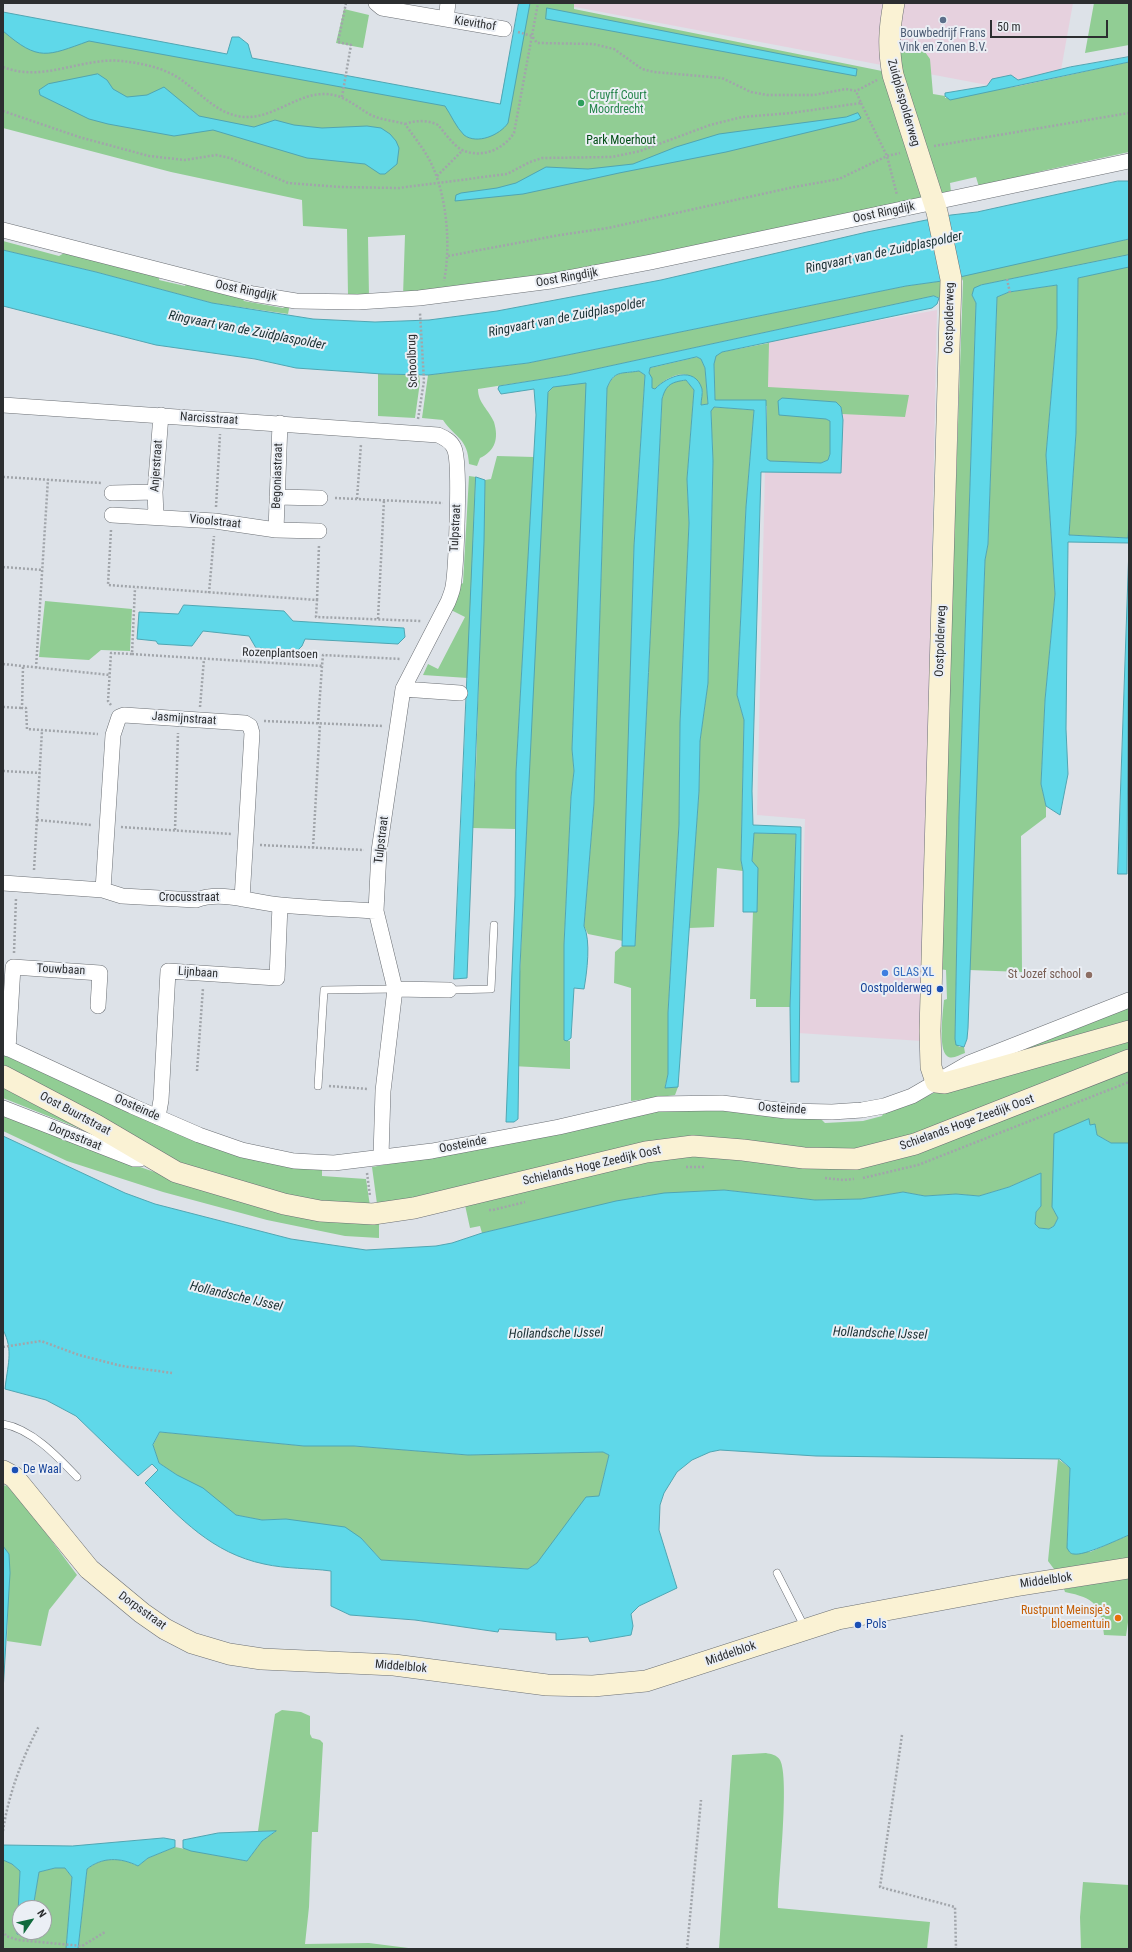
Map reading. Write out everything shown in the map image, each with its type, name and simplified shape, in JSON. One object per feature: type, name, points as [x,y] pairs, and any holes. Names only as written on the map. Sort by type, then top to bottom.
[{"type":"street","name":"Kievithof","points":[[446,19],[448,3]]},
{"type":"street","name":"Zuidplaspolderweg","points":[[894,3],[890,24],[889,53],[893,76],[935,207]]},
{"type":"street","name":"Kievithof","points":[[379,6],[504,29]]},
{"type":"street","name":"Oost Ringdijk","points":[[3,230],[253,294],[296,301],[358,302],[443,295],[551,281],[651,262],[901,209],[935,207],[1129,161]]},
{"type":"street","name":"Oostpolderweg","points":[[935,207],[952,279],[930,1031],[931,1067],[936,1082]]},
{"type":"street","name":"Narcisstraat","points":[[3,405],[280,423],[415,434]]},
{"type":"street","name":"Anjerstraat","points":[[156,516],[155,492],[161,415]]},
{"type":"street","name":"Begoniastraat","points":[[276,530],[280,423]]},
{"type":"street","name":"Tulpstraat","points":[[381,1156],[383,1091],[395,989],[376,911],[379,851],[403,690],[448,602],[453,586],[458,504],[458,458],[454,448],[447,439],[438,435],[415,434]]},
{"type":"street","points":[[112,493],[155,492]]},
{"type":"street","points":[[277,496],[320,498]]},
{"type":"street","name":"Vioolstraat","points":[[112,515],[215,520],[276,530],[319,531]]},
{"type":"street","points":[[403,690],[460,692]]},
{"type":"street","name":"Jasmijnstraat","points":[[119,718],[124,715],[178,718],[245,723],[250,726]]},
{"type":"street","points":[[103,890],[113,735],[119,718]]},
{"type":"street","points":[[242,899],[252,733],[250,726]]},
{"type":"street","name":"Crocusstraat","points":[[10,883],[103,890],[122,896],[196,900],[208,896],[242,899],[280,905],[376,911]]},
{"type":"street","name":"Lijnbaan","points":[[158,1117],[161,1100],[168,971],[277,978],[280,905]]},
{"type":"street","points":[[5,1048],[13,968]]},
{"type":"street","name":"Touwbaan","points":[[13,968],[100,973],[98,1006]]},
{"type":"street","points":[[395,989],[449,990]]},
{"type":"street","name":"Oosteinde","points":[[5,1048],[199,1135],[242,1150],[294,1161],[334,1163],[381,1156],[432,1151],[559,1127],[658,1104],[722,1103],[786,1111],[862,1110],[884,1106],[912,1096],[969,1062],[1129,1000]]},
{"type":"street","name":"Oosteinde","points":[[936,1082],[959,1080],[1129,1030]]},
{"type":"street","name":"Schielands Hoge Zeedijk Oost","points":[[146,1153],[176,1172],[268,1200],[320,1211],[373,1214],[414,1208],[646,1152],[693,1146],[743,1150],[804,1158],[856,1159],[916,1144],[1129,1060]]},
{"type":"street","name":"Oost Buurtstraat","points":[[3,1076],[146,1153]]},
{"type":"street","name":"Dorpsstraat","points":[[3,1108],[134,1159],[140,1159],[146,1153]]},
{"type":"street","name":"Dorpsstraat","points":[[3,1471],[14,1477],[89,1569],[165,1630],[192,1643],[229,1654],[262,1659],[329,1664]]},
{"type":"street","name":"Middelblok","points":[[329,1664],[394,1666],[547,1685],[593,1686],[646,1681],[693,1667],[805,1628],[838,1619],[1015,1586],[1129,1568]]},
{"type":"lane","points":[[449,990],[491,989],[494,925]]},
{"type":"lane","points":[[318,1086],[324,990],[395,989]]},
{"type":"lane","points":[[3,1424],[14,1426],[54,1452],[77,1477]]},
{"type":"lane","points":[[777,1573],[805,1628]]},
{"type":"path","points":[[342,97],[352,45],[338,42],[346,3]]},
{"type":"path","points":[[3,67],[14,71],[36,74],[107,61],[136,63],[176,76],[212,105],[230,114],[247,117],[264,115],[318,94],[342,97],[374,116],[405,124],[414,120],[434,122],[462,150],[484,152],[497,149],[509,141],[514,133],[538,3]]},
{"type":"path","points":[[531,35],[536,43],[593,44],[614,49],[642,68],[654,72],[722,78],[751,92],[768,95],[814,95],[846,89],[856,91],[871,82],[893,76]]},
{"type":"path","points":[[856,91],[887,156],[901,209]]},
{"type":"path","points":[[3,111],[79,137],[149,156],[185,160],[216,155],[230,158],[288,183],[340,187],[399,188],[440,184],[507,174],[530,162],[542,158],[612,157],[640,151],[710,126],[742,117],[791,113],[861,103]]},
{"type":"path","points":[[448,256],[560,235],[608,228],[794,187],[839,179],[887,156],[1129,113]]},
{"type":"path","points":[[405,124],[424,150],[440,184],[448,239],[448,256],[443,295]]},
{"type":"path","points":[[437,176],[462,150]]},
{"type":"path","points":[[1007,278],[1010,294]]},
{"type":"path","name":"Schoolbrug","points":[[415,434],[424,381],[420,312]]},
{"type":"path","points":[[357,498],[362,430]]},
{"type":"path","points":[[3,477],[112,484],[112,493]]},
{"type":"path","points":[[36,668],[48,479]]},
{"type":"path","points":[[320,498],[357,498],[458,504]]},
{"type":"path","points":[[378,619],[384,500]]},
{"type":"path","points":[[112,515],[108,585],[317,600]]},
{"type":"path","points":[[319,531],[316,617],[438,622]]},
{"type":"path","points":[[3,567],[42,570]]},
{"type":"path","points":[[132,654],[135,588]]},
{"type":"path","name":"Rozenplantsoen","points":[[110,674],[111,653],[322,666],[323,655],[418,660]]},
{"type":"path","points":[[199,720],[204,659]]},
{"type":"path","points":[[3,664],[110,674],[108,701],[119,718]]},
{"type":"path","points":[[314,848],[322,666]]},
{"type":"path","points":[[22,708],[23,667]]},
{"type":"path","points":[[3,707],[26,708],[27,729],[113,735]]},
{"type":"path","points":[[175,830],[178,718]]},
{"type":"path","points":[[250,726],[264,721],[397,726]]},
{"type":"path","points":[[33,885],[42,730]]},
{"type":"path","points":[[3,772],[40,774]]},
{"type":"path","points":[[37,820],[175,830],[314,848],[379,851]]},
{"type":"path","points":[[10,883],[13,968]]},
{"type":"path","points":[[197,1071],[204,973]]},
{"type":"path","points":[[318,1086],[383,1091]]},
{"type":"path","points":[[3,1348],[41,1341],[79,1355],[122,1366],[172,1373]]},
{"type":"path","points":[[3,1831],[4,1812],[29,1745],[40,1726]]},
{"type":"path","points":[[902,1735],[880,1888],[954,1907],[956,1949]]},
{"type":"path","points":[[687,1949],[701,1800]]},
{"type":"path","points":[[3,1930],[6,1936],[18,1940],[82,1946],[105,1932]]},
{"type":"shaded area","points":[[554,3],[1073,3],[1056,98]]},
{"type":"shaded area","points":[[937,310],[922,1041],[798,1033],[805,819],[757,815],[768,340]]},
{"type":"green space","name":"Park Moerhout","points":[[526,3],[574,3],[574,9],[882,71],[923,201],[657,259],[403,296],[405,235],[368,237],[369,297],[348,296],[347,229],[303,226],[302,200],[171,172],[3,128],[3,20],[504,113]]},
{"type":"green space","points":[[1094,3],[1129,3],[1129,45],[1085,53]]},
{"type":"green space","points":[[344,9],[369,15],[363,48],[336,43]]},
{"type":"green space","points":[[899,43],[925,52],[930,59],[933,94],[945,96],[945,98],[1019,86],[1129,62],[1129,152],[1042,171],[979,187],[976,177],[950,183],[951,192],[942,194],[896,69]]},
{"type":"green space","points":[[1129,239],[1129,255],[981,285],[972,295],[976,303],[959,817],[955,1039],[959,1047],[964,1047],[965,1053],[951,1058],[944,1052],[942,1038],[944,1000],[947,999],[946,970],[939,969],[963,281],[960,275]]},
{"type":"green space","points":[[3,241],[59,256],[66,252],[160,275],[159,280],[185,286],[187,281],[240,295],[244,301],[283,308],[290,304],[288,314],[212,303],[96,272],[3,250]]},
{"type":"green space","points":[[1128,266],[1128,538],[1069,535],[1076,433],[1078,278]]},
{"type":"green space","points":[[942,281],[941,298],[934,296],[568,375],[478,389],[478,394],[494,422],[496,439],[489,452],[480,458],[477,466],[469,464],[468,455],[463,443],[443,420],[422,418],[428,375],[528,363],[906,286]]},
{"type":"green space","points":[[1057,285],[1057,328],[1046,455],[1055,594],[1045,700],[1041,784],[1046,806],[1046,817],[1021,836],[1022,972],[969,970],[985,560],[988,544],[997,297],[1009,292]]},
{"type":"green space","points":[[769,343],[768,387],[909,395],[905,417],[842,414],[841,407],[836,402],[782,399],[830,421],[830,454],[828,460],[821,463],[770,461],[767,459],[767,406],[715,400],[714,364],[716,355],[722,352]]},
{"type":"green space","points":[[697,357],[701,359],[705,368],[708,404],[701,405],[702,389],[696,381],[686,375],[680,374],[669,378],[655,389],[652,388],[649,373],[650,368]]},
{"type":"green space","points":[[639,371],[645,375],[634,546],[623,941],[588,934],[584,926],[594,803],[607,388],[613,378],[619,374]]},
{"type":"green space","points":[[378,374],[419,375],[420,382],[415,418],[378,416]]},
{"type":"green space","points":[[686,380],[694,390],[687,479],[689,523],[680,723],[679,824],[668,1013],[668,1074],[665,1087],[678,1087],[675,1095],[631,1101],[631,988],[614,983],[615,952],[622,946],[635,946],[662,399],[667,386],[676,381]]},
{"type":"green space","points":[[580,382],[587,383],[572,749],[574,771],[571,797],[564,945],[567,1041],[570,1041],[570,1069],[512,1066],[512,973],[520,972],[546,395],[553,387]]},
{"type":"green space","points":[[714,407],[754,410],[746,507],[737,695],[744,720],[741,860],[743,871],[717,868],[714,927],[689,928],[699,791],[700,740],[708,683],[713,461],[711,410]]},
{"type":"green space","points":[[497,456],[534,457],[516,772],[516,829],[472,828],[476,768],[485,480],[491,479]]},
{"type":"green space","points":[[469,476],[476,477],[468,678],[423,675],[428,664],[438,669],[465,617],[451,610],[457,587],[463,583]]},
{"type":"green space","points":[[45,601],[132,609],[130,651],[101,650],[89,660],[39,657]]},
{"type":"green space","points":[[754,833],[796,834],[790,1007],[756,1007],[756,999],[750,999],[753,911],[756,912],[752,861]]},
{"type":"green space","points":[[1129,1006],[1129,1023],[972,1068]]},
{"type":"green space","points":[[1129,1038],[1129,1052],[919,1136],[862,1151],[728,1143],[377,1204],[372,1167],[489,1147],[640,1114],[671,1110],[706,1109],[819,1117],[825,1123],[863,1121],[882,1116],[885,1110],[921,1099],[940,1090]]},
{"type":"green space","points":[[3,1054],[70,1083],[322,1170],[322,1176],[366,1179],[370,1206],[308,1201],[194,1170],[3,1068]]},
{"type":"green space","points":[[1129,1067],[1129,1143],[1111,1143],[1097,1135],[1095,1125],[1089,1125],[1089,1120],[1052,1207],[1058,1218],[1054,1226],[1049,1229],[1039,1228],[1035,1224],[1036,1212],[1041,1206],[1041,1173],[1009,1187],[979,1196],[956,1194],[925,1196],[903,1192],[861,1199],[815,1200],[724,1190],[643,1196],[482,1233],[480,1226],[470,1228],[465,1205],[634,1163],[674,1157],[713,1155],[820,1166]]},
{"type":"green space","points":[[3,1083],[108,1140],[3,1098]]},
{"type":"green space","points":[[3,1112],[117,1159],[215,1193],[379,1220],[379,1238],[345,1236],[267,1220],[163,1192],[67,1161],[3,1131]]},
{"type":"green space","points":[[160,1432],[304,1446],[354,1446],[468,1455],[603,1452],[609,1455],[599,1496],[537,1563],[528,1569],[381,1560],[361,1538],[286,1519],[262,1520],[236,1515],[159,1463],[153,1445]]},
{"type":"green space","points":[[1058,1459],[1070,1468],[1067,1543],[1090,1552],[1129,1535],[1129,1561],[1057,1573],[1048,1561]]},
{"type":"green space","points":[[3,1485],[7,1486],[26,1506],[77,1575],[49,1610],[41,1646],[7,1641],[9,1554],[3,1546]]},
{"type":"green space","points":[[1128,1578],[1128,1622],[1126,1636],[1104,1635],[1101,1616],[1095,1604],[1083,1597],[1065,1592],[1064,1589]]},
{"type":"green space","points":[[282,1710],[301,1712],[310,1716],[310,1734],[312,1738],[320,1740],[323,1743],[318,1832],[312,1832],[309,1907],[305,1944],[369,1943],[416,1949],[78,1949],[87,1869],[93,1865],[105,1860],[118,1860],[138,1866],[148,1858],[175,1847],[247,1861],[262,1841],[275,1832],[258,1831],[275,1714]]},
{"type":"green space","points":[[766,1753],[779,1758],[783,1770],[784,1808],[778,1908],[930,1922],[927,1949],[719,1949],[732,1755]]},
{"type":"green space","points":[[3,1860],[12,1864],[20,1871],[19,1900],[12,1900],[12,1940],[52,1940],[52,1900],[34,1900],[39,1872],[55,1868],[65,1868],[72,1877],[66,1949],[3,1949]]},
{"type":"green space","points":[[1083,1882],[1129,1885],[1129,1949],[1081,1949],[1080,1917]]},
{"type":"water","points":[[519,3],[530,3],[508,123],[494,135],[482,139],[469,138],[464,135],[456,125],[445,106],[89,41],[53,53],[35,52],[15,41],[3,31],[3,12],[227,54],[232,37],[239,37],[248,44],[252,58],[500,104]]},
{"type":"water","points":[[547,8],[857,69],[856,76],[546,19]]},
{"type":"water","points":[[1129,57],[1129,62],[950,100],[945,96],[945,93],[987,86],[992,79],[1011,75],[1018,80],[1070,67]]},
{"type":"water","points":[[98,74],[107,80],[113,89],[127,97],[147,95],[164,87],[199,116],[254,127],[275,120],[294,125],[322,128],[367,126],[381,128],[390,134],[396,141],[399,148],[397,164],[385,174],[380,174],[365,164],[307,158],[213,130],[174,136],[108,124],[89,119],[40,95],[39,90],[48,84]]},
{"type":"water","points":[[858,113],[861,118],[855,121],[726,152],[523,194],[455,201],[456,195],[461,193],[497,188],[516,183],[546,167],[588,169],[633,164],[676,147],[719,134],[846,117]]},
{"type":"water","name":"Ringvaart van de Zuidplaspolder","points":[[1118,181],[1129,181],[1129,239],[942,281],[906,286],[528,363],[428,375],[382,374],[296,368],[255,359],[156,345],[3,306],[3,250],[96,272],[212,303],[313,319],[375,322],[429,320],[497,311],[661,280],[867,232],[951,215],[977,212]]},
{"type":"water","points":[[1129,255],[1129,267],[1078,278],[1076,433],[1069,535],[1128,538],[1129,520],[1129,543],[1068,542],[1066,729],[1068,774],[1060,815],[1046,806],[1041,784],[1045,700],[1055,594],[1046,455],[1057,328],[1057,285],[1009,292],[997,297],[988,544],[985,560],[968,1028],[967,1039],[964,1047],[956,1045],[955,1039],[959,817],[976,303],[972,295],[974,288],[981,285]]},
{"type":"water","points":[[934,296],[939,298],[937,304],[932,308],[722,352],[716,356],[714,364],[715,400],[766,400],[767,459],[770,461],[821,463],[828,460],[830,454],[830,421],[826,419],[779,415],[778,401],[782,398],[836,402],[841,407],[843,420],[841,473],[761,472],[752,791],[753,825],[801,827],[799,1082],[791,1082],[790,1007],[796,834],[754,833],[752,861],[758,868],[757,912],[743,912],[743,871],[741,860],[744,720],[737,695],[746,507],[754,410],[714,407],[711,411],[713,461],[708,683],[700,741],[699,791],[678,1087],[665,1088],[668,1074],[668,1013],[679,824],[680,723],[689,523],[687,479],[694,390],[686,380],[670,385],[665,390],[662,399],[635,946],[622,946],[634,546],[645,375],[639,371],[623,373],[615,376],[612,378],[607,388],[594,803],[584,926],[586,932],[588,957],[584,989],[574,988],[571,1038],[567,1041],[564,1040],[564,945],[571,797],[574,771],[572,749],[586,383],[553,387],[548,392],[520,966],[518,1119],[514,1122],[506,1122],[515,896],[516,772],[536,415],[534,389],[501,394],[498,389],[499,386],[568,375]],"holes":[[[697,357],[701,359],[705,368],[708,404],[701,405],[702,389],[693,377],[687,375],[673,377],[666,380],[655,389],[652,388],[652,378],[649,373],[650,368]]]},
{"type":"water","points":[[476,477],[485,480],[484,542],[467,978],[454,979]]},
{"type":"water","points":[[1129,547],[1127,874],[1118,874]]},
{"type":"water","points":[[184,605],[284,611],[293,621],[404,628],[405,637],[398,644],[305,639],[302,646],[297,651],[256,648],[249,636],[203,631],[192,646],[158,644],[156,641],[137,639],[139,612],[178,614]]},
{"type":"water","name":"Hollandsche IJssel","points":[[1089,1119],[1090,1125],[1095,1124],[1097,1135],[1111,1143],[1129,1143],[1129,1535],[1085,1553],[1073,1554],[1067,1548],[1070,1468],[1060,1459],[816,1456],[720,1450],[710,1452],[692,1460],[677,1472],[664,1493],[660,1505],[659,1530],[677,1588],[639,1606],[631,1614],[633,1626],[631,1635],[590,1642],[588,1637],[556,1640],[556,1633],[499,1629],[498,1632],[415,1620],[350,1615],[331,1606],[331,1571],[272,1566],[245,1559],[229,1552],[198,1533],[145,1483],[158,1470],[152,1464],[138,1476],[76,1416],[46,1400],[5,1389],[9,1352],[3,1330],[3,1136],[125,1193],[155,1204],[291,1239],[366,1250],[436,1246],[452,1243],[482,1233],[616,1201],[664,1193],[724,1190],[815,1200],[861,1199],[903,1192],[925,1196],[956,1194],[979,1196],[1009,1187],[1041,1173],[1041,1206],[1036,1212],[1035,1224],[1039,1228],[1049,1229],[1054,1226],[1058,1218],[1052,1207],[1054,1134]],"holes":[[[160,1432],[304,1446],[354,1446],[468,1455],[603,1452],[609,1455],[599,1496],[586,1497],[537,1563],[528,1569],[381,1560],[361,1538],[345,1527],[286,1519],[262,1520],[236,1515],[203,1488],[177,1475],[159,1463],[153,1445]]]},
{"type":"water","points":[[3,1546],[9,1554],[10,1573],[3,1692]]},
{"type":"water","points":[[276,1831],[262,1841],[247,1861],[191,1851],[183,1848],[183,1840],[218,1833]]},
{"type":"water","points":[[164,1838],[175,1840],[175,1847],[148,1858],[138,1866],[125,1861],[105,1860],[87,1869],[78,1949],[66,1949],[72,1877],[65,1868],[55,1868],[39,1872],[34,1900],[19,1900],[20,1871],[12,1864],[3,1860],[3,1845],[72,1846]]},
{"type":"place","name":"Bouwbedrijf Frans Vink en Zonen B.V.","points":[[943,20]]},
{"type":"place","name":"Cruyff Court Moordrecht","points":[[581,103]]},
{"type":"place","name":"GLAS XL","points":[[885,973]]},
{"type":"place","name":"St Jozef school","points":[[1089,975]]},
{"type":"place","name":"Oostpolderweg","points":[[940,989]]},
{"type":"place","name":"De Waal","points":[[15,1470]]},
{"type":"place","name":"Rustpunt Meinsje's bloementuin","points":[[1118,1618]]},
{"type":"place","name":"Pols","points":[[858,1625]]}]
